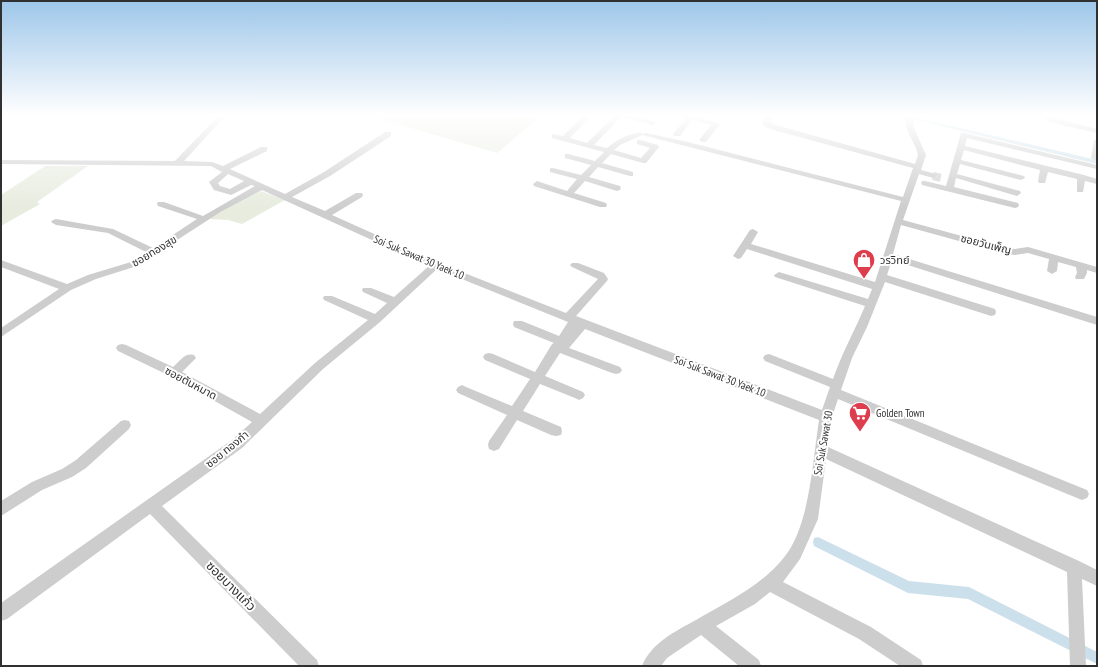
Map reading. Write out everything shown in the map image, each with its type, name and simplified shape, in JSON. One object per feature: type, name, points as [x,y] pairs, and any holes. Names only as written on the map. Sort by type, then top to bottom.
[{"type":"street","points":[[178,163],[194,146]]},
{"type":"street","points":[[286,197],[327,174],[370,146]]},
{"type":"street","points":[[593,146],[643,161],[655,147],[654,146]]},
{"type":"street","points":[[568,194],[614,146]]},
{"type":"street","points":[[696,146],[906,200]]},
{"type":"street","points":[[833,146],[951,183],[1017,193]]},
{"type":"street","name":"Soi Suk Sawat 30","points":[[650,666],[661,652],[680,638],[749,598],[778,576],[795,554],[811,518],[826,417],[846,358],[872,304],[906,200],[923,175],[922,152],[920,146]]},
{"type":"street","points":[[951,183],[960,146]]},
{"type":"street","points":[[960,146],[1097,182]]},
{"type":"street","points":[[1013,146],[1097,167]]},
{"type":"street","points":[[1095,158],[1097,146]]},
{"type":"street","points":[[251,181],[231,192],[218,188],[212,182],[226,170],[264,149]]},
{"type":"street","points":[[568,156],[630,174]]},
{"type":"street","points":[[957,161],[1021,178]]},
{"type":"street","name":"Soi Suk Sawat 30 Yaek 10","points":[[1,162],[206,163],[251,181],[436,265],[575,321],[826,417]]},
{"type":"street","points":[[1042,181],[1045,168]]},
{"type":"street","points":[[553,170],[617,188]]},
{"type":"street","points":[[1080,177],[1080,190]]},
{"type":"street","points":[[941,180],[1015,205]]},
{"type":"street","points":[[537,184],[603,205]]},
{"type":"street","name":"ซอยทองสุข","points":[[1,333],[67,288],[88,278],[134,264],[204,219],[262,186]]},
{"type":"street","points":[[325,215],[359,194]]},
{"type":"street","points":[[161,204],[204,219]]},
{"type":"street","name":"ซอยวันเพ็ญ","points":[[898,221],[1006,250],[1015,252],[1028,250],[1097,270]]},
{"type":"street","points":[[56,222],[110,231],[154,252]]},
{"type":"street","points":[[738,256],[753,232]]},
{"type":"street","points":[[745,244],[991,312]]},
{"type":"street","points":[[888,256],[1097,321]]},
{"type":"street","points":[[1052,271],[1054,258]]},
{"type":"street","points":[[1,263],[67,288]]},
{"type":"street","name":"ซอย ทองภํา","points":[[1,613],[227,452],[319,366],[376,319],[436,265]]},
{"type":"street","points":[[494,445],[560,347],[603,278],[600,275],[574,266]]},
{"type":"street","points":[[1080,277],[1082,273],[1081,266]]},
{"type":"street","points":[[779,275],[872,304]]},
{"type":"street","points":[[367,290],[395,302]]},
{"type":"street","points":[[328,298],[376,319]]},
{"type":"street","points":[[518,324],[560,347],[616,370]]},
{"type":"street","name":"ซอยตันหมาด","points":[[122,348],[174,373],[260,420]]},
{"type":"street","points":[[489,357],[579,395]]},
{"type":"street","points":[[174,373],[190,358]]},
{"type":"street","points":[[769,358],[836,389],[1082,494]]},
{"type":"street","points":[[462,390],[556,431]]},
{"type":"street","points":[[1,509],[37,486],[67,474],[81,464],[125,425]]},
{"type":"street","points":[[821,450],[1074,566],[1097,578]]},
{"type":"street","name":"ซอยบางแก้ว","points":[[151,505],[311,666]]},
{"type":"street","points":[[1074,566],[1078,662]]},
{"type":"street","points":[[768,583],[865,633],[915,666]]},
{"type":"street","points":[[702,626],[753,666]]},
{"type":"shaded area","points":[[473,146],[505,146],[497,153]]},
{"type":"shaded area","points":[[45,166],[88,166],[37,202],[40,204],[1,226],[1,195]]},
{"type":"shaded area","points":[[261,191],[285,200],[242,224],[228,220],[210,219],[216,213]]},
{"type":"waterway","points":[[1029,146],[1097,162]]},
{"type":"waterway","points":[[818,542],[908,587],[969,593],[1097,658]]},
{"type":"tunnel","points":[[933,176],[942,178]]},
{"type":"place","name":"วรวิทย์","points":[[864,280]]},
{"type":"place","name":"Golden Town","points":[[860,432]]}]
